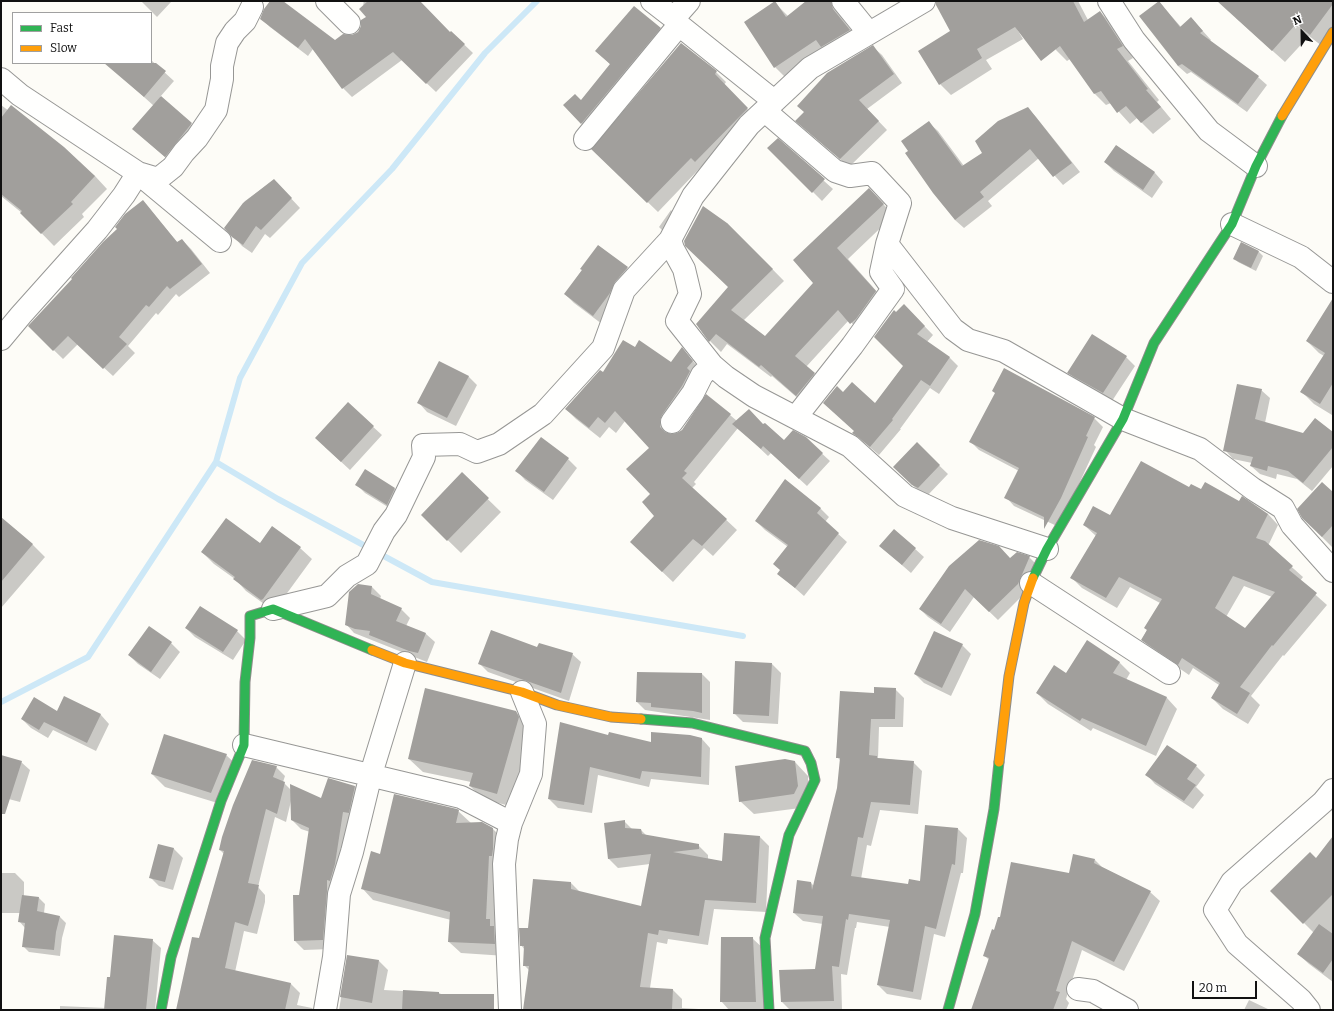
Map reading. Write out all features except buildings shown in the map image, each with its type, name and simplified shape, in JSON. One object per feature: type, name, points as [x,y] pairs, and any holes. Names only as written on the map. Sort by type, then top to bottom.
[{"type":"street","points":[[327,1],[350,24]]},
{"type":"street","points":[[652,1],[769,106],[835,171],[850,176],[872,173],[900,203],[887,244],[881,272],[893,290],[852,346],[796,417]]},
{"type":"street","points":[[585,139],[677,22],[689,1]]},
{"type":"street","points":[[842,1],[870,33]]},
{"type":"street","points":[[161,1010],[171,957],[220,801],[244,744],[245,682],[250,638],[250,616],[327,596],[348,576],[368,564],[384,531],[396,515],[424,457],[423,445],[460,444],[477,452],[499,444],[543,414],[603,348],[624,290],[670,240],[693,196],[749,126],[810,68],[924,1]]},
{"type":"street","points":[[1108,1],[1134,40],[1210,131],[1256,166]]},
{"type":"street","points":[[138,172],[158,179],[173,167],[197,138],[216,110],[222,79],[222,66],[227,43],[235,31],[245,21],[252,7]]},
{"type":"street","points":[[948,1010],[976,914],[994,809],[1009,676],[1024,603],[1031,583],[1047,549],[1123,419],[1154,343],[1232,224],[1256,166],[1283,114],[1333,32]]},
{"type":"street","points":[[1,79],[20,95],[138,172],[220,241]]},
{"type":"street","points":[[1,339],[21,314],[97,230],[124,195],[138,172]]},
{"type":"street","points":[[1232,224],[1302,258],[1333,282]]},
{"type":"street","points":[[670,240],[673,249],[684,269],[690,294],[677,321],[712,365],[726,377],[754,396],[850,446],[905,496],[952,518],[1047,549]]},
{"type":"street","points":[[887,244],[953,329],[968,340],[1004,351],[1123,419],[1200,449],[1254,489],[1283,508],[1292,525],[1333,571]]},
{"type":"street","points":[[672,422],[693,393],[702,375],[712,365]]},
{"type":"street","points":[[1031,583],[1169,673]]},
{"type":"street","points":[[273,609],[405,663],[522,692],[557,705],[611,717],[692,723],[805,751],[811,763],[815,780],[789,835],[765,938],[769,1010]]},
{"type":"street","points":[[325,1010],[334,957],[339,894],[352,852],[371,774],[405,663]]},
{"type":"street","points":[[510,1010],[504,864],[511,822],[531,774],[535,724],[522,692]]},
{"type":"street","points":[[535,724],[557,705]]},
{"type":"street","points":[[244,744],[461,797],[511,822]]},
{"type":"street","points":[[1309,1010],[1301,1000],[1237,944],[1214,910],[1232,882],[1317,807],[1333,790]]},
{"type":"street","points":[[1078,989],[1093,991],[1127,1010]]},
{"type":"waterway","points":[[1,702],[88,657],[216,462],[240,378],[302,263],[392,169],[485,53],[537,1]]},
{"type":"waterway","points":[[216,462],[278,499],[432,582],[743,636]]},
{"type":"traffic: fast","points":[[1033,578],[1047,549],[1123,419],[1154,343],[1232,224],[1256,166],[1282,116]]},
{"type":"traffic: fast","points":[[161,1010],[171,957],[221,801],[244,745],[245,682],[250,638],[250,616],[273,609],[372,650]]},
{"type":"traffic: fast","points":[[641,719],[692,723],[805,751],[811,763],[815,780],[789,835],[765,938],[769,1010]]},
{"type":"traffic: fast","points":[[948,1010],[975,914],[994,809],[999,762]]},
{"type":"traffic: slow","points":[[1282,116],[1333,32]]},
{"type":"traffic: slow","points":[[999,762],[1009,676],[1024,603],[1033,578]]},
{"type":"traffic: slow","points":[[372,650],[405,663],[522,692],[557,705],[611,717],[641,719]]}]
